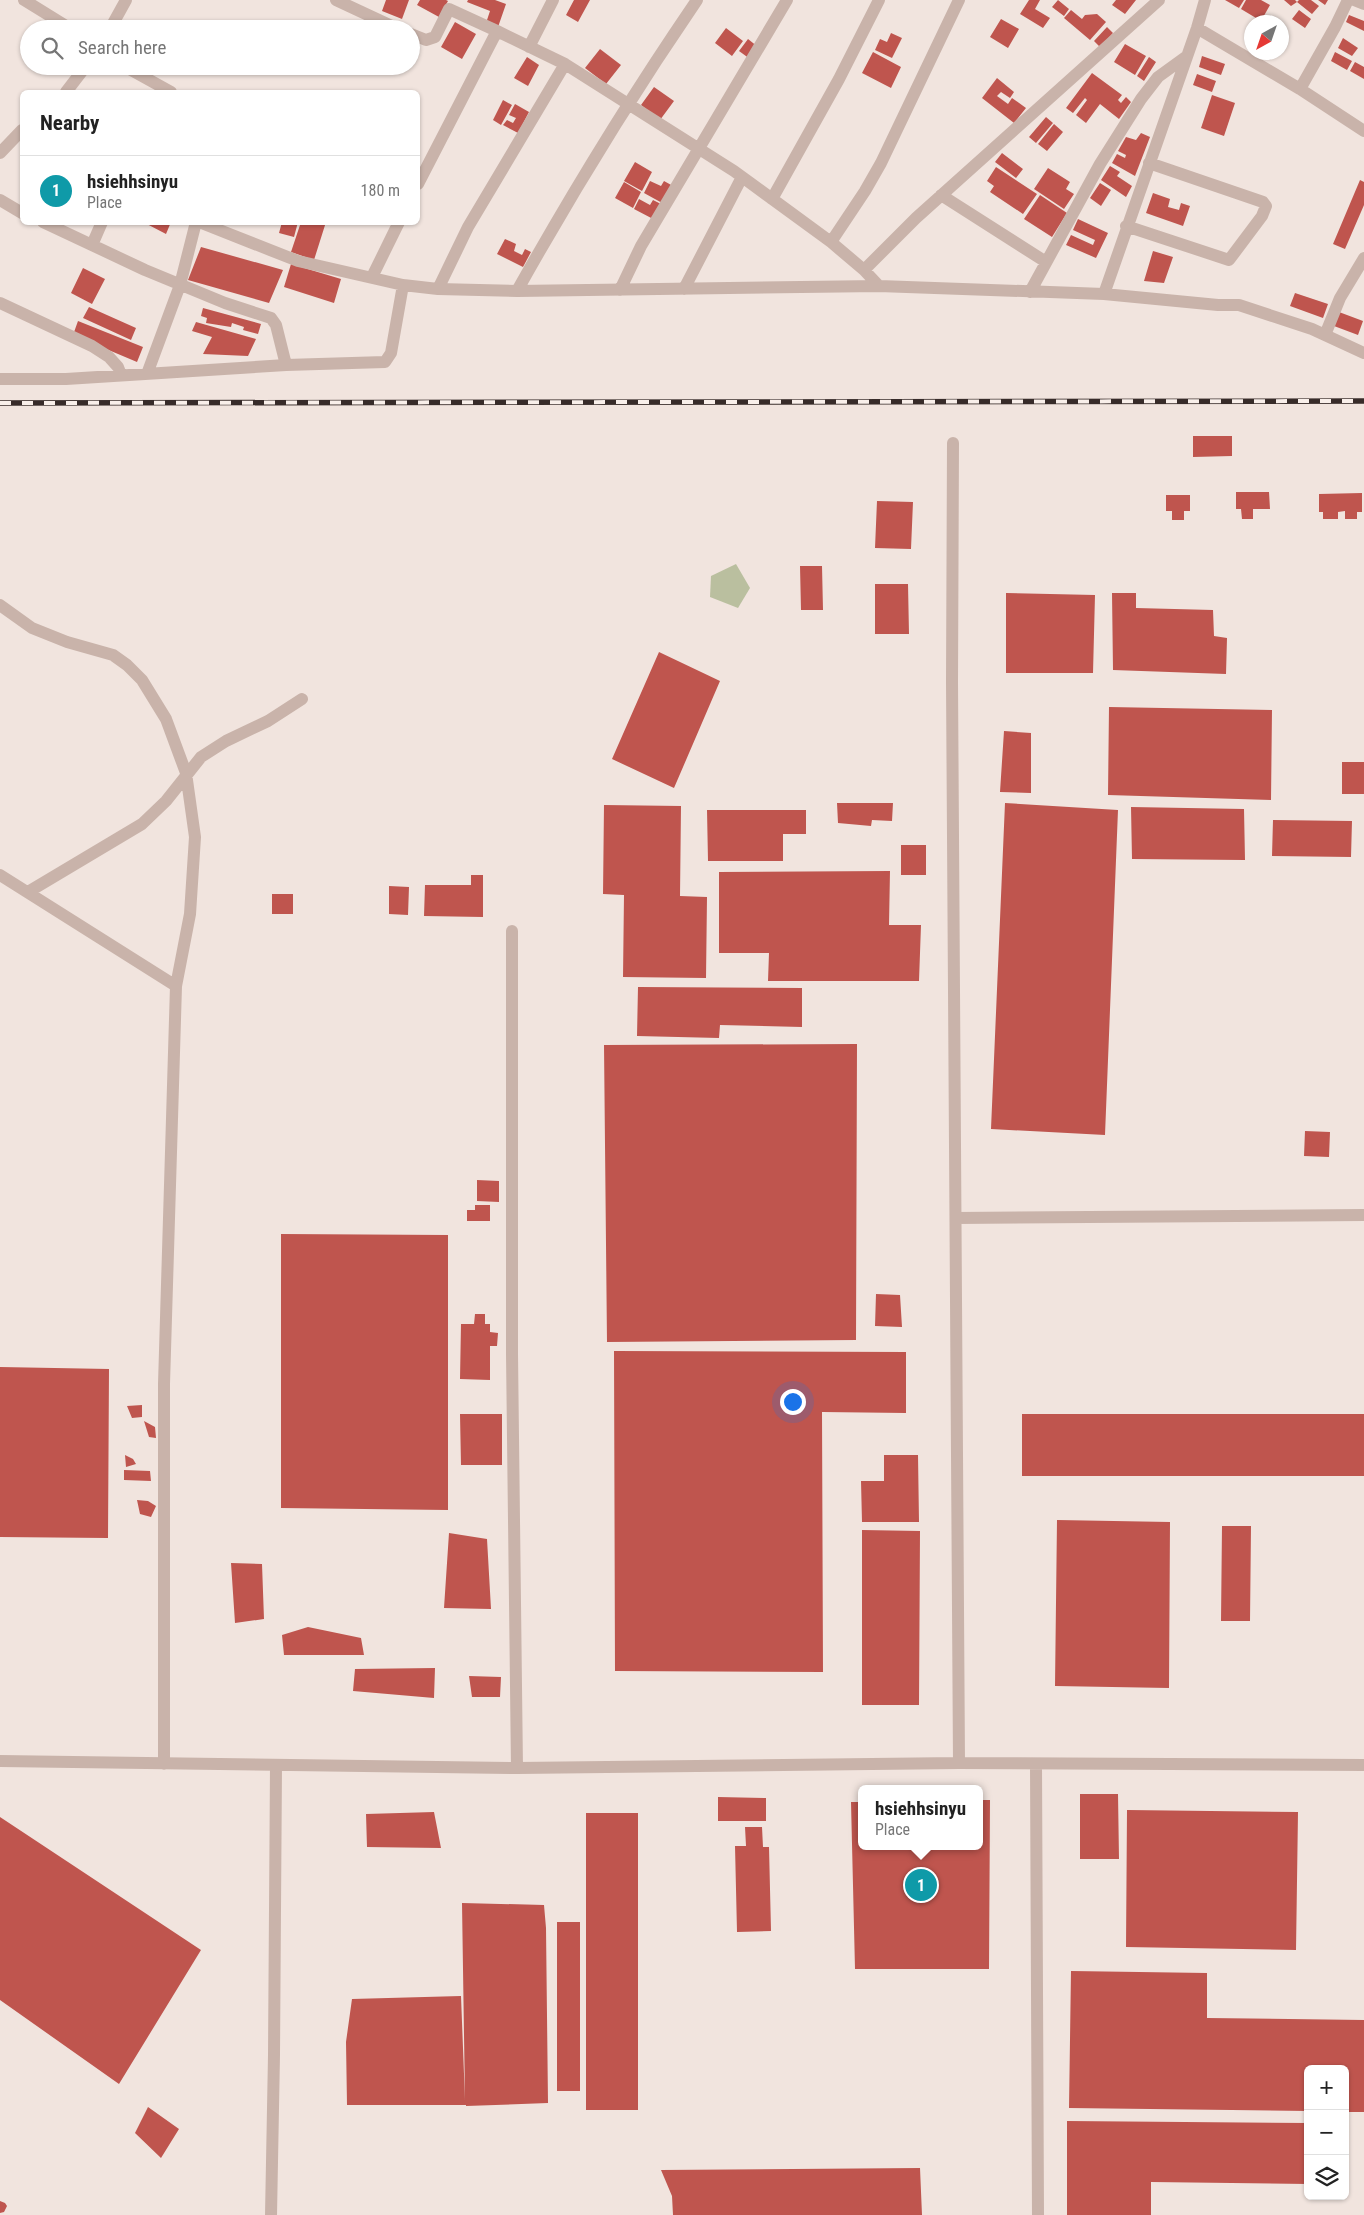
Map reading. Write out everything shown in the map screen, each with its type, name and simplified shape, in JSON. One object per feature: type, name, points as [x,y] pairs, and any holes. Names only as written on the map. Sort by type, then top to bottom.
[{"type":"street","points":[[24,0],[56,20]]},
{"type":"street","points":[[115,20],[126,0]]},
{"type":"street","points":[[336,0],[355,4],[383,20]]},
{"type":"street","points":[[528,47],[553,0]]},
{"type":"street","points":[[516,291],[568,200],[628,104],[697,0]]},
{"type":"street","points":[[620,290],[641,246],[787,0]]},
{"type":"street","points":[[772,199],[839,79],[879,0]]},
{"type":"street","points":[[831,242],[866,191],[881,163],[959,0]]},
{"type":"street","points":[[864,270],[941,195],[1159,0]]},
{"type":"street","points":[[1104,294],[1126,226],[1197,28],[1204,0]]},
{"type":"street","points":[[1300,89],[1348,0]]},
{"type":"street","points":[[1354,0],[1364,4]]},
{"type":"street","points":[[420,38],[426,40],[435,38],[451,5],[497,31],[565,64],[742,177],[831,242],[864,270],[879,286]]},
{"type":"street","points":[[1197,28],[1300,89],[1364,131]]},
{"type":"street","points":[[420,180],[497,31]]},
{"type":"street","points":[[1030,292],[1100,164],[1141,99],[1158,77],[1187,56]]},
{"type":"street","points":[[438,289],[468,227],[565,64]]},
{"type":"street","points":[[68,90],[79,75]]},
{"type":"street","points":[[140,75],[167,90]]},
{"type":"street","points":[[0,154],[20,132]]},
{"type":"street","points":[[1126,226],[1229,260],[1262,216],[1266,206],[1263,202],[1149,163]]},
{"type":"street","points":[[684,289],[742,177]]},
{"type":"street","points":[[941,195],[1046,262]]},
{"type":"street","points":[[0,200],[20,212]]},
{"type":"street","points":[[50,225],[180,284],[226,303],[271,318],[276,325],[286,365]]},
{"type":"street","points":[[92,244],[101,225]]},
{"type":"street","points":[[147,374],[180,284],[197,225]]},
{"type":"street","points":[[206,225],[298,261],[403,285],[438,289],[516,291],[879,286],[1104,294],[1218,305],[1239,305],[1325,334],[1364,353]]},
{"type":"street","points":[[372,278],[397,225]]},
{"type":"street","points":[[1325,334],[1340,298],[1364,258]]},
{"type":"street","points":[[0,379],[66,379],[286,365],[385,362],[391,353],[403,285]]},
{"type":"street","points":[[0,303],[92,346],[109,357],[118,367],[121,375]]},
{"type":"street","points":[[953,443],[959,1764]]},
{"type":"street","points":[[0,605],[32,628],[67,642],[113,655],[127,665],[142,680],[166,719],[186,773],[195,837],[190,914],[176,986],[164,1384],[164,1764]]},
{"type":"street","points":[[28,892],[142,824],[166,801],[201,756],[226,741],[268,721],[302,699]]},
{"type":"street","points":[[0,875],[176,986]]},
{"type":"street","points":[[512,931],[512,1354],[517,1768]]},
{"type":"street","points":[[956,1218],[1364,1215]]},
{"type":"street","points":[[0,1761],[517,1768],[959,1764],[1364,1764]]},
{"type":"street","points":[[1036,1764],[1038,2215]]},
{"type":"street","points":[[271,2215],[276,1766]]},
{"type":"green space","points":[[736,564],[750,588],[738,608],[710,597],[711,576]]},
{"type":"building","points":[[386,0],[409,0],[402,19],[382,11]]},
{"type":"building","points":[[420,0],[448,1],[439,17],[417,5]]},
{"type":"building","points":[[468,0],[495,0],[506,4],[498,27],[486,23],[490,11],[467,2]]},
{"type":"building","points":[[574,0],[590,0],[578,22],[566,15]]},
{"type":"building","points":[[1029,0],[1040,0],[1035,9],[1050,18],[1043,28],[1020,14]]},
{"type":"building","points":[[1058,0],[1069,9],[1064,16],[1052,7]]},
{"type":"building","points":[[1116,0],[1136,0],[1125,14],[1112,5]]},
{"type":"building","points":[[1225,0],[1244,0],[1239,8]]},
{"type":"building","points":[[1246,0],[1261,0],[1270,5],[1264,15],[1251,15],[1241,9]]},
{"type":"building","points":[[1284,0],[1295,0],[1297,2],[1291,6]]},
{"type":"building","points":[[1299,0],[1311,0],[1319,6],[1312,14],[1297,2]]},
{"type":"building","points":[[1318,0],[1328,0],[1325,5]]},
{"type":"building","points":[[1071,10],[1082,19],[1085,15],[1097,14],[1106,22],[1090,40],[1064,18]]},
{"type":"building","points":[[1299,10],[1311,19],[1305,28],[1292,19]]},
{"type":"building","points":[[1349,15],[1364,21],[1364,31],[1346,22]]},
{"type":"building","points":[[1001,19],[1019,29],[1008,48],[990,37]]},
{"type":"building","points":[[455,22],[476,34],[462,59],[441,47]]},
{"type":"building","points":[[1107,27],[1113,33],[1100,47],[1094,41]]},
{"type":"building","points":[[726,28],[743,41],[732,56],[715,43]]},
{"type":"building","points":[[891,33],[902,38],[892,58],[875,50],[880,39],[887,42]]},
{"type":"building","points":[[1343,38],[1358,48],[1352,56],[1338,48]]},
{"type":"building","points":[[748,39],[758,47],[750,59],[739,51]]},
{"type":"building","points":[[1125,44],[1146,56],[1135,75],[1114,62]]},
{"type":"building","points":[[600,49],[621,65],[606,84],[585,68]]},
{"type":"building","points":[[873,52],[901,67],[891,88],[862,73]]},
{"type":"building","points":[[1335,52],[1352,61],[1347,70],[1331,61]]},
{"type":"building","points":[[1202,56],[1225,64],[1221,75],[1199,67]]},
{"type":"building","points":[[527,57],[539,65],[528,86],[514,78]]},
{"type":"building","points":[[1149,57],[1156,62],[1144,81],[1137,76]]},
{"type":"building","points":[[1355,62],[1364,67],[1364,79],[1350,71]]},
{"type":"building","points":[[1092,73],[1122,95],[1118,100],[1121,103],[1126,97],[1131,102],[1119,119],[1100,104],[1086,123],[1076,115],[1087,100],[1085,98],[1073,113],[1066,108]]},
{"type":"building","points":[[1197,74],[1216,81],[1212,92],[1193,85]]},
{"type":"building","points":[[997,78],[1014,92],[1010,98],[1001,92],[997,96],[1008,104],[1012,98],[1026,108],[1014,123],[982,98]]},
{"type":"building","points":[[654,87],[674,101],[660,120],[641,105]]},
{"type":"building","points":[[1212,95],[1235,103],[1224,136],[1201,128]]},
{"type":"building","points":[[503,100],[512,105],[501,125],[493,120]]},
{"type":"building","points":[[515,104],[529,112],[518,133],[503,125],[507,120],[513,123],[516,118],[509,115]]},
{"type":"building","points":[[1046,117],[1053,123],[1036,143],[1029,137]]},
{"type":"building","points":[[1054,124],[1063,132],[1047,151],[1038,144]]},
{"type":"building","points":[[1141,133],[1150,137],[1135,176],[1112,163],[1117,154],[1125,158],[1126,155],[1118,151],[1126,137],[1136,140]]},
{"type":"building","points":[[1002,153],[1023,169],[1016,178],[995,162]]},
{"type":"building","points":[[635,162],[652,172],[642,191],[624,181]]},
{"type":"building","points":[[1110,166],[1120,172],[1117,176],[1132,186],[1126,197],[1101,180]]},
{"type":"building","points":[[996,167],[1037,194],[1023,214],[990,192],[994,186],[987,181]]},
{"type":"building","points":[[1048,168],[1070,182],[1066,189],[1074,194],[1064,209],[1034,189]]},
{"type":"building","points":[[1360,180],[1364,182],[1364,205],[1345,249],[1333,244]]},
{"type":"building","points":[[650,181],[661,186],[664,181],[673,186],[664,204],[644,193]]},
{"type":"building","points":[[624,182],[641,192],[633,208],[615,198]]},
{"type":"building","points":[[1100,183],[1111,190],[1101,206],[1090,198]]},
{"type":"building","points":[[1153,193],[1170,199],[1168,207],[1179,210],[1181,203],[1190,206],[1183,226],[1146,213]]},
{"type":"building","points":[[1040,195],[1067,213],[1052,237],[1024,219]]},
{"type":"building","points":[[639,199],[650,205],[653,200],[663,205],[655,220],[634,209]]},
{"type":"building","points":[[1078,219],[1108,233],[1096,258],[1066,245],[1071,235],[1093,245],[1095,240],[1073,230]]},
{"type":"building","points":[[149,225],[170,225],[166,234]]},
{"type":"building","points":[[281,225],[297,225],[294,237],[279,233]]},
{"type":"building","points":[[300,225],[325,225],[314,260],[291,252]]},
{"type":"building","points":[[505,239],[516,244],[514,251],[522,255],[525,249],[531,252],[523,267],[497,254]]},
{"type":"building","points":[[201,247],[283,270],[269,303],[188,280]]},
{"type":"building","points":[[1153,251],[1173,257],[1164,283],[1144,281]]},
{"type":"building","points":[[291,264],[341,279],[334,303],[284,287]]},
{"type":"building","points":[[83,268],[105,279],[92,304],[71,293]]},
{"type":"building","points":[[1295,293],[1328,304],[1323,318],[1290,306]]},
{"type":"building","points":[[89,307],[136,328],[131,340],[83,318]]},
{"type":"building","points":[[203,308],[261,324],[258,334],[243,330],[244,327],[232,323],[231,327],[206,323],[207,318],[201,316]]},
{"type":"building","points":[[1339,312],[1363,321],[1358,335],[1334,326]]},
{"type":"building","points":[[78,321],[143,347],[137,362],[73,335]]},
{"type":"building","points":[[196,322],[256,339],[248,356],[203,354],[212,337],[192,331]]},
{"type":"building","points":[[1193,436],[1232,436],[1232,456],[1193,457]]},
{"type":"building","points":[[1236,492],[1269,492],[1270,509],[1253,509],[1253,519],[1242,519],[1241,509],[1236,509]]},
{"type":"building","points":[[1362,493],[1362,512],[1357,512],[1357,519],[1345,519],[1345,511],[1338,512],[1338,519],[1323,519],[1323,512],[1319,512],[1319,494]]},
{"type":"building","points":[[1166,495],[1190,495],[1190,511],[1184,511],[1184,520],[1172,520],[1172,511],[1166,511]]},
{"type":"building","points":[[877,501],[913,502],[911,549],[875,548]]},
{"type":"building","points":[[800,566],[822,566],[823,610],[801,610]]},
{"type":"building","points":[[875,584],[908,584],[909,634],[875,634]]},
{"type":"building","points":[[1006,593],[1095,595],[1093,673],[1006,673]]},
{"type":"building","points":[[1112,593],[1136,593],[1136,608],[1213,610],[1214,636],[1227,638],[1226,674],[1113,670]]},
{"type":"building","points":[[659,652],[720,681],[674,788],[612,759]]},
{"type":"building","points":[[1109,707],[1272,710],[1271,800],[1108,795]]},
{"type":"building","points":[[1004,731],[1031,733],[1031,793],[1000,792]]},
{"type":"building","points":[[1342,762],[1364,762],[1364,794],[1342,794]]},
{"type":"building","points":[[837,803],[893,803],[892,821],[872,820],[871,826],[838,823]]},
{"type":"building","points":[[1005,803],[1118,810],[1105,1135],[991,1129]]},
{"type":"building","points":[[604,805],[681,806],[680,896],[707,897],[706,978],[623,977],[624,895],[603,894]]},
{"type":"building","points":[[1131,807],[1244,809],[1245,860],[1132,859]]},
{"type":"building","points":[[707,810],[806,810],[806,834],[783,834],[783,861],[708,861]]},
{"type":"building","points":[[1273,820],[1352,821],[1351,857],[1272,856]]},
{"type":"building","points":[[901,845],[926,845],[926,875],[901,875]]},
{"type":"building","points":[[890,871],[889,925],[921,925],[919,981],[768,981],[769,953],[719,953],[719,872]]},
{"type":"building","points":[[471,875],[483,875],[483,917],[424,916],[425,885],[471,885]]},
{"type":"building","points":[[389,886],[409,887],[408,915],[389,914]]},
{"type":"building","points":[[272,894],[293,894],[293,914],[272,914]]},
{"type":"building","points":[[638,987],[802,988],[802,1027],[720,1025],[719,1038],[637,1036]]},
{"type":"building","points":[[857,1044],[856,1340],[607,1342],[604,1045]]},
{"type":"building","points":[[1305,1131],[1330,1132],[1329,1157],[1304,1156]]},
{"type":"building","points":[[477,1180],[499,1181],[499,1202],[477,1201]]},
{"type":"building","points":[[475,1205],[490,1205],[490,1221],[467,1221],[467,1210],[475,1210]]},
{"type":"building","points":[[281,1234],[448,1235],[448,1510],[281,1508]]},
{"type":"building","points":[[876,1294],[900,1295],[902,1327],[875,1326]]},
{"type":"building","points":[[475,1314],[485,1314],[485,1324],[490,1324],[490,1332],[498,1333],[497,1346],[490,1346],[490,1380],[460,1379],[461,1324],[474,1324]]},
{"type":"building","points":[[614,1351],[906,1352],[906,1413],[822,1412],[823,1672],[615,1671]]},
{"type":"building","points":[[0,1367],[109,1369],[108,1538],[0,1537]]},
{"type":"building","points":[[142,1405],[142,1417],[132,1418],[127,1406]]},
{"type":"building","points":[[460,1414],[502,1414],[502,1465],[461,1465]]},
{"type":"building","points":[[1022,1414],[1364,1414],[1364,1476],[1022,1476]]},
{"type":"building","points":[[144,1421],[155,1427],[156,1438],[149,1437]]},
{"type":"building","points":[[125,1455],[133,1459],[136,1464],[126,1467]]},
{"type":"building","points":[[884,1455],[918,1455],[919,1522],[862,1522],[861,1481],[884,1481]]},
{"type":"building","points":[[124,1470],[150,1471],[151,1481],[124,1480]]},
{"type":"building","points":[[137,1500],[148,1501],[156,1506],[151,1517],[140,1514]]},
{"type":"building","points":[[1057,1520],[1170,1522],[1169,1688],[1055,1686]]},
{"type":"building","points":[[1222,1526],[1251,1526],[1250,1621],[1221,1621]]},
{"type":"building","points":[[862,1530],[920,1531],[919,1705],[862,1705]]},
{"type":"building","points":[[449,1533],[487,1539],[491,1609],[444,1608]]},
{"type":"building","points":[[231,1563],[262,1564],[264,1619],[235,1623]]},
{"type":"building","points":[[308,1627],[361,1638],[364,1655],[284,1655],[282,1635]]},
{"type":"building","points":[[435,1668],[434,1698],[353,1691],[355,1669]]},
{"type":"building","points":[[469,1676],[501,1677],[500,1697],[472,1697]]},
{"type":"building","points":[[1080,1794],[1118,1794],[1119,1859],[1080,1859]]},
{"type":"building","points":[[718,1797],[766,1798],[766,1821],[718,1821]]},
{"type":"building","points":[[983,1800],[990,1800],[989,1969],[855,1969],[851,1802],[858,1802],[858,1850],[983,1850]]},
{"type":"building","points":[[1127,1810],[1298,1812],[1296,1950],[1126,1947]]},
{"type":"building","points":[[434,1812],[441,1848],[367,1847],[366,1814]]},
{"type":"building","points":[[586,1813],[638,1813],[638,2110],[586,2110]]},
{"type":"building","points":[[0,1817],[201,1950],[119,2084],[0,2000]]},
{"type":"building","points":[[745,1827],[762,1827],[763,1847],[769,1847],[771,1931],[737,1932],[735,1846],[746,1846]]},
{"type":"building","points":[[462,1903],[544,1905],[546,1928],[548,2103],[466,2106],[347,2105],[346,2042],[352,1999],[461,1996],[465,2100]]},
{"type":"building","points":[[557,1922],[580,1922],[580,2091],[557,2091]]},
{"type":"building","points":[[1071,1971],[1207,1973],[1207,2018],[1364,2020],[1364,2112],[1349,2112],[1349,2065],[1304,2065],[1304,2111],[1069,2108]]},
{"type":"building","points":[[148,2107],[179,2129],[161,2158],[135,2133]]},
{"type":"building","points":[[1067,2121],[1304,2123],[1304,2184],[1151,2182],[1151,2215],[1067,2215]]},
{"type":"building","points":[[920,2168],[922,2215],[673,2215],[672,2196],[661,2170]]},
{"type":"building","points":[[0,2201],[7,2206],[4,2212],[0,2213]]},
{"type":"railway","points":[[0,403],[1364,401]]},
{"type":"place","name":"hsiehhsinyu","points":[[921,1885]]}]
